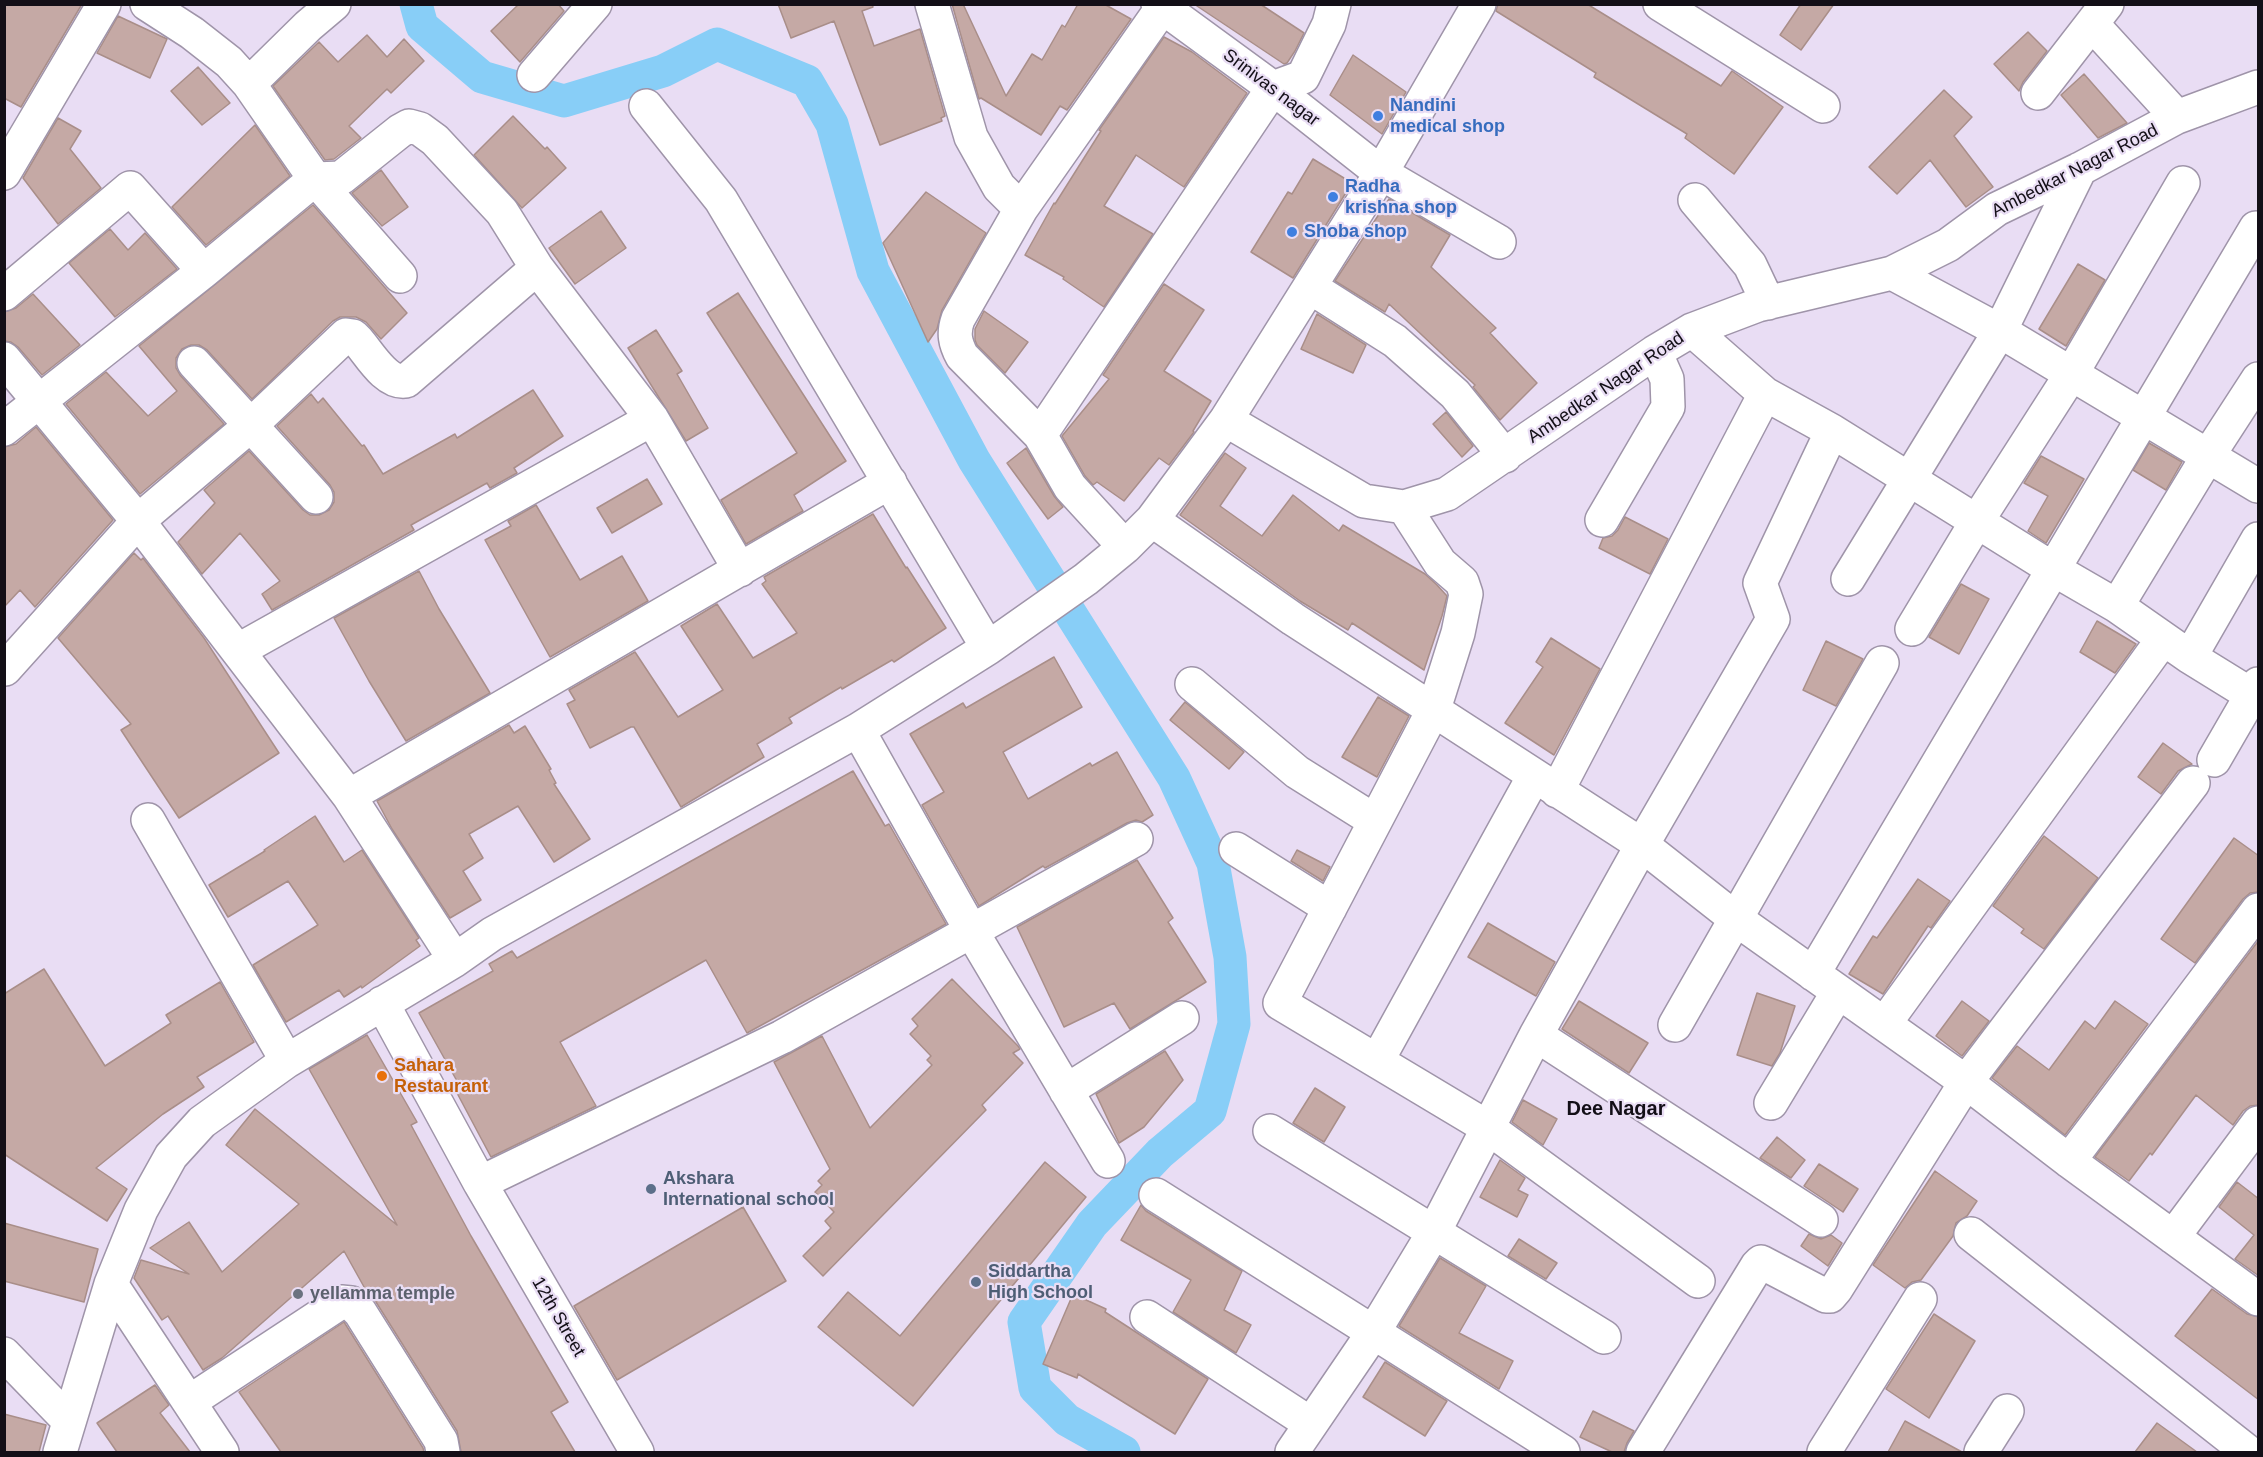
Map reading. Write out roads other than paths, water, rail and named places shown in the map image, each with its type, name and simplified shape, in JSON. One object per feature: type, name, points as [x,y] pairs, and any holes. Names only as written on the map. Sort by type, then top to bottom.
[{"type":"street","points":[[4,173],[104,4]]},
{"type":"street","points":[[147,4],[192,33],[229,62],[249,84],[315,179],[400,276]]},
{"type":"street","points":[[249,84],[334,4]]},
{"type":"street","points":[[534,75],[595,4]]},
{"type":"street","points":[[932,4],[971,137],[999,187],[1021,209]]},
{"type":"street","points":[[1040,435],[1273,88],[1303,77],[1329,24],[1334,4]]},
{"type":"street","points":[[60,1452],[111,1284],[141,1210],[171,1156],[201,1122],[287,1061],[455,960],[492,934],[858,730],[988,648],[1086,579],[1125,547],[1152,520],[1226,420],[1381,173],[1479,4]]},
{"type":"street","points":[[1660,4],[1823,106]]},
{"type":"street","points":[[1125,547],[1070,487],[1040,435],[962,356],[956,345],[954,330],[958,319],[1021,209],[1160,6]]},
{"type":"street","name":"Srinivas nagar","points":[[1160,6],[1273,88],[1381,173],[1499,242]]},
{"type":"street","points":[[2038,93],[2099,14],[2177,117]]},
{"type":"street","name":"Ambedkar Nagar Road","points":[[1226,420],[1364,501],[1404,507],[1447,494],[1692,330],[1768,303],[1892,273],[1948,244],[1997,209],[2080,169],[2177,117],[2259,87]]},
{"type":"street","points":[[646,106],[721,200],[988,648]]},
{"type":"street","points":[[4,429],[204,271],[315,179],[341,178],[399,130],[409,126],[420,129],[435,140],[502,212],[537,268],[652,419],[740,570]]},
{"type":"street","points":[[1848,579],[2001,331],[2080,169]]},
{"type":"street","points":[[1912,629],[1977,521],[2072,373],[2183,183]]},
{"type":"street","points":[[4,294],[130,188],[204,271]]},
{"type":"street","points":[[1695,200],[1750,265],[1768,303]]},
{"type":"street","points":[[1771,1103],[1825,983],[2053,569],[2256,228]]},
{"type":"street","points":[[5,669],[138,520],[251,425],[346,335],[353,336],[391,379],[406,381],[537,268]]},
{"type":"street","points":[[1892,273],[2001,331],[2259,486]]},
{"type":"street","points":[[1310,287],[1395,341],[1455,394],[1505,456]]},
{"type":"street","points":[[1692,330],[1765,394],[1832,431],[2053,569],[2117,606],[2190,657],[2256,693],[2214,760]]},
{"type":"street","points":[[1602,520],[1668,407],[1667,379],[1656,352]]},
{"type":"street","points":[[4,359],[138,520],[349,796],[455,960]]},
{"type":"street","points":[[194,363],[316,497]]},
{"type":"street","points":[[2117,606],[2208,456],[2259,379]]},
{"type":"street","points":[[1377,1061],[1545,784],[1765,394]]},
{"type":"street","points":[[239,650],[652,419]]},
{"type":"street","points":[[1292,1452],[1373,1333],[1434,1232],[1536,1035],[1642,845],[1773,619],[1760,583],[1832,431]]},
{"type":"street","points":[[349,796],[890,482]]},
{"type":"street","points":[[1404,507],[1440,563],[1462,582],[1466,594],[1458,633],[1434,709],[1280,1003],[1487,1127],[1698,1281]]},
{"type":"street","points":[[1152,520],[1293,619],[1642,845],[1736,919],[1885,1023],[2259,1299]]},
{"type":"street","points":[[2190,657],[2259,539]]},
{"type":"street","points":[[1885,1023],[2163,639]]},
{"type":"street","points":[[1675,1025],[1882,663]]},
{"type":"street","points":[[1192,684],[1297,772],[1375,821]]},
{"type":"street","points":[[858,730],[972,932],[1108,1161]]},
{"type":"street","points":[[1643,1452],[1761,1262],[1830,1296],[1966,1082],[2193,783]]},
{"type":"street","points":[[148,820],[287,1061]]},
{"type":"street","points":[[480,1183],[783,1037],[1136,839]]},
{"type":"street","points":[[1236,849],[1330,908]]},
{"type":"street","points":[[2069,1161],[2259,910]]},
{"type":"street","name":"12th Street","points":[[382,1003],[480,1183],[637,1452]]},
{"type":"street","points":[[1066,1091],[1182,1018]]},
{"type":"street","points":[[1536,1035],[1821,1220]]},
{"type":"street","points":[[2173,1237],[2259,1123]]},
{"type":"street","points":[[1270,1131],[1604,1337]]},
{"type":"street","points":[[1156,1195],[1563,1452]]},
{"type":"street","points":[[1971,1234],[2248,1452]]},
{"type":"street","points":[[111,1284],[212,1423],[242,1452]]},
{"type":"street","points":[[1824,1452],[1920,1299]]},
{"type":"street","points":[[212,1423],[341,1302],[351,1303],[360,1312],[441,1441],[443,1452]]},
{"type":"street","points":[[1147,1317],[1311,1424]]},
{"type":"street","points":[[4,1354],[69,1421]]},
{"type":"street","points":[[1982,1452],[2007,1411]]},
{"type":"waterway","points":[[416,4],[422,26],[482,77],[564,101],[663,71],[717,44],[807,81],[832,124],[873,271],[974,460],[1174,778],[1213,863],[1230,957],[1234,1024],[1210,1111],[1160,1153],[1092,1224],[1024,1322],[1035,1388],[1067,1420],[1124,1452]]},
{"type":"place","name":"Nandini medical shop","points":[[1378,116]]},
{"type":"place","name":"Radha krishna shop","points":[[1333,197]]},
{"type":"place","name":"Shoba shop","points":[[1292,232]]},
{"type":"place","name":"Sahara Restaurant","points":[[382,1076]]},
{"type":"place","name":"Akshara International school","points":[[651,1189]]},
{"type":"place","name":"Siddartha High School","points":[[976,1282]]},
{"type":"place","name":"yellamma temple","points":[[298,1294]]},
{"type":"district","name":"Dee Nagar","points":[[1616,1109]]}]
